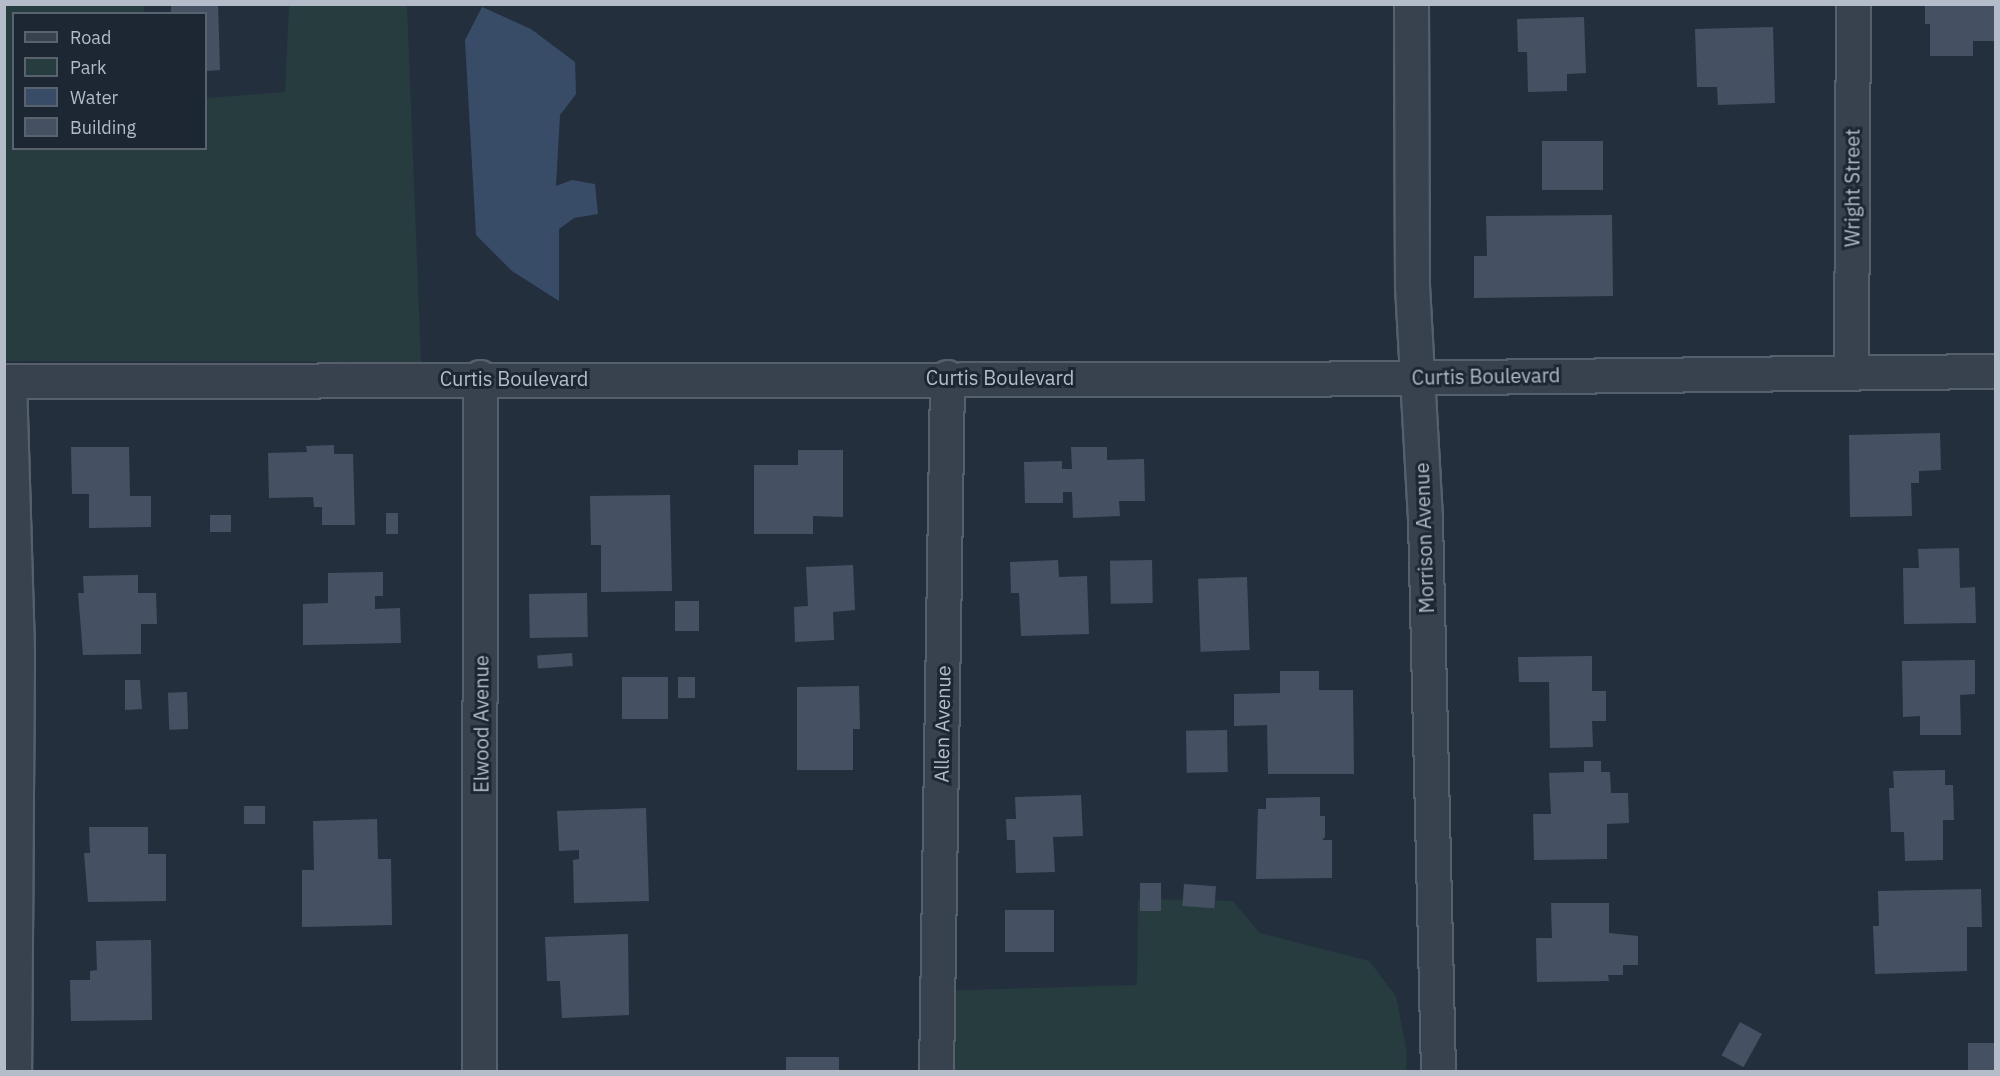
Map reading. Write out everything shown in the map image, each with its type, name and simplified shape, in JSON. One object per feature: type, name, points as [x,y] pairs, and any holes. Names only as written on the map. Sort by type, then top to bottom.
[{"type":"street","name":"Morrison Avenue","points":[[1411,4],[1412,286],[1425,520],[1438,1071]]},
{"type":"street","name":"Wright Street","points":[[1851,372],[1852,4]]},
{"type":"street","name":"Curtis Boulevard","points":[[7,381],[1417,377],[1995,370]]},
{"type":"street","name":"Allen Avenue","points":[[936,1071],[947,377]]},
{"type":"street","name":"Elwood Avenue","points":[[479,1071],[480,378]]},
{"type":"street","points":[[7,381],[17,653],[14,1071]]},
{"type":"green space","points":[[5,4],[144,5],[144,12],[12,12],[12,150],[207,150],[207,98],[285,92],[289,5],[407,5],[421,362],[5,361]]},
{"type":"green space","points":[[1138,899],[1233,901],[1260,933],[1369,961],[1396,996],[1407,1053],[1406,1072],[928,1072],[935,991],[1137,985]]},
{"type":"water","points":[[482,7],[531,29],[575,62],[576,94],[560,115],[556,186],[572,180],[595,184],[598,214],[574,218],[559,229],[559,301],[512,271],[476,235],[465,40]]},
{"type":"building","points":[[171,4],[218,4],[220,70],[207,71],[207,12],[171,12]]},
{"type":"building","points":[[1925,4],[1996,4],[1996,41],[1973,41],[1973,56],[1930,56],[1930,24],[1925,24]]},
{"type":"building","points":[[1584,17],[1586,73],[1567,74],[1567,91],[1528,92],[1527,52],[1518,52],[1517,19]]},
{"type":"building","points":[[1773,27],[1775,103],[1718,105],[1717,87],[1697,87],[1695,29]]},
{"type":"building","points":[[1542,141],[1603,141],[1603,190],[1542,190]]},
{"type":"building","points":[[1612,215],[1613,296],[1474,298],[1474,256],[1487,256],[1486,216]]},
{"type":"building","points":[[1940,433],[1941,470],[1919,471],[1919,483],[1911,483],[1912,516],[1850,517],[1849,435]]},
{"type":"building","points":[[334,445],[334,454],[353,454],[355,525],[322,525],[322,507],[314,507],[313,497],[269,498],[268,453],[307,452],[306,446]]},
{"type":"building","points":[[71,447],[129,447],[130,496],[151,496],[151,527],[89,528],[89,494],[72,494]]},
{"type":"building","points":[[1071,447],[1107,447],[1107,460],[1144,459],[1145,501],[1119,501],[1120,516],[1073,518],[1072,492],[1063,492],[1063,503],[1025,503],[1024,462],[1062,461],[1062,469],[1072,469]]},
{"type":"building","points":[[798,450],[843,450],[843,517],[813,516],[813,534],[754,534],[754,465],[798,465]]},
{"type":"building","points":[[670,495],[672,591],[601,592],[601,545],[591,545],[590,496]]},
{"type":"building","points":[[386,513],[398,513],[398,534],[386,534]]},
{"type":"building","points":[[210,515],[231,515],[231,532],[210,532]]},
{"type":"building","points":[[1959,548],[1960,588],[1975,587],[1976,623],[1904,624],[1903,568],[1919,568],[1918,549]]},
{"type":"building","points":[[1058,560],[1059,577],[1087,576],[1089,634],[1021,636],[1019,593],[1011,593],[1010,562]]},
{"type":"building","points":[[1152,560],[1153,603],[1111,604],[1110,561]]},
{"type":"building","points":[[853,565],[855,610],[833,612],[834,640],[795,642],[794,607],[808,606],[806,567]]},
{"type":"building","points":[[383,572],[383,596],[375,596],[375,609],[400,608],[401,643],[303,645],[303,604],[328,603],[328,573]]},
{"type":"building","points":[[138,575],[138,593],[156,593],[157,624],[141,624],[141,654],[83,655],[78,593],[84,593],[83,576]]},
{"type":"building","points":[[1247,577],[1250,650],[1201,652],[1198,579]]},
{"type":"building","points":[[587,593],[588,637],[530,638],[529,594]]},
{"type":"building","points":[[675,601],[699,601],[699,631],[675,631]]},
{"type":"building","points":[[572,653],[573,666],[538,668],[537,655]]},
{"type":"building","points":[[1592,656],[1592,691],[1606,691],[1606,721],[1592,721],[1593,747],[1550,748],[1549,682],[1519,682],[1518,657]]},
{"type":"building","points":[[1975,660],[1975,694],[1960,695],[1961,735],[1920,735],[1920,716],[1903,717],[1902,661]]},
{"type":"building","points":[[1280,671],[1319,671],[1319,690],[1353,690],[1354,774],[1268,774],[1267,725],[1234,726],[1234,694],[1280,693]]},
{"type":"building","points":[[622,677],[668,677],[668,719],[622,719]]},
{"type":"building","points":[[678,677],[695,677],[695,698],[678,698]]},
{"type":"building","points":[[125,680],[140,680],[142,709],[125,710]]},
{"type":"building","points":[[859,686],[860,729],[853,729],[853,770],[797,770],[797,687]]},
{"type":"building","points":[[187,692],[188,729],[169,730],[168,693]]},
{"type":"building","points":[[1227,730],[1228,772],[1187,773],[1186,731]]},
{"type":"building","points":[[1584,761],[1601,761],[1601,772],[1610,772],[1611,793],[1628,793],[1629,823],[1607,824],[1607,859],[1534,860],[1533,814],[1551,814],[1549,773],[1584,772]]},
{"type":"building","points":[[1945,770],[1945,785],[1953,785],[1954,820],[1943,820],[1943,860],[1905,861],[1904,832],[1891,832],[1889,788],[1894,788],[1893,771]]},
{"type":"building","points":[[1081,795],[1083,836],[1053,837],[1055,872],[1016,873],[1015,840],[1007,840],[1006,819],[1016,819],[1015,797]]},
{"type":"building","points":[[1320,797],[1320,816],[1325,816],[1325,837],[1322,840],[1332,840],[1332,878],[1256,879],[1258,809],[1266,809],[1266,798]]},
{"type":"building","points":[[244,806],[265,806],[265,824],[244,824]]},
{"type":"building","points":[[646,808],[649,901],[574,903],[573,860],[579,859],[579,850],[559,851],[557,811]]},
{"type":"building","points":[[377,819],[378,859],[391,859],[392,925],[302,927],[302,870],[314,870],[313,821]]},
{"type":"building","points":[[89,827],[148,827],[148,854],[166,854],[166,901],[88,902],[84,853],[90,853]]},
{"type":"building","points":[[1140,883],[1161,883],[1161,911],[1140,911]]},
{"type":"building","points":[[1184,884],[1216,886],[1214,908],[1182,906]]},
{"type":"building","points":[[1981,889],[1982,927],[1967,927],[1967,971],[1875,974],[1873,926],[1879,926],[1878,891]]},
{"type":"building","points":[[1551,903],[1609,903],[1609,933],[1638,936],[1638,965],[1623,965],[1623,975],[1608,975],[1609,981],[1537,982],[1536,938],[1552,938]]},
{"type":"building","points":[[1005,910],[1054,910],[1054,952],[1005,952]]},
{"type":"building","points":[[628,934],[629,1015],[562,1018],[560,981],[547,981],[545,937]]},
{"type":"building","points":[[151,940],[152,1020],[71,1021],[70,980],[90,980],[90,971],[97,970],[96,941]]},
{"type":"building","points":[[1740,1022],[1762,1034],[1743,1067],[1722,1055]]},
{"type":"building","points":[[1968,1043],[1996,1043],[1996,1072],[1968,1072]]},
{"type":"building","points":[[786,1057],[839,1057],[839,1072],[786,1072]]}]
